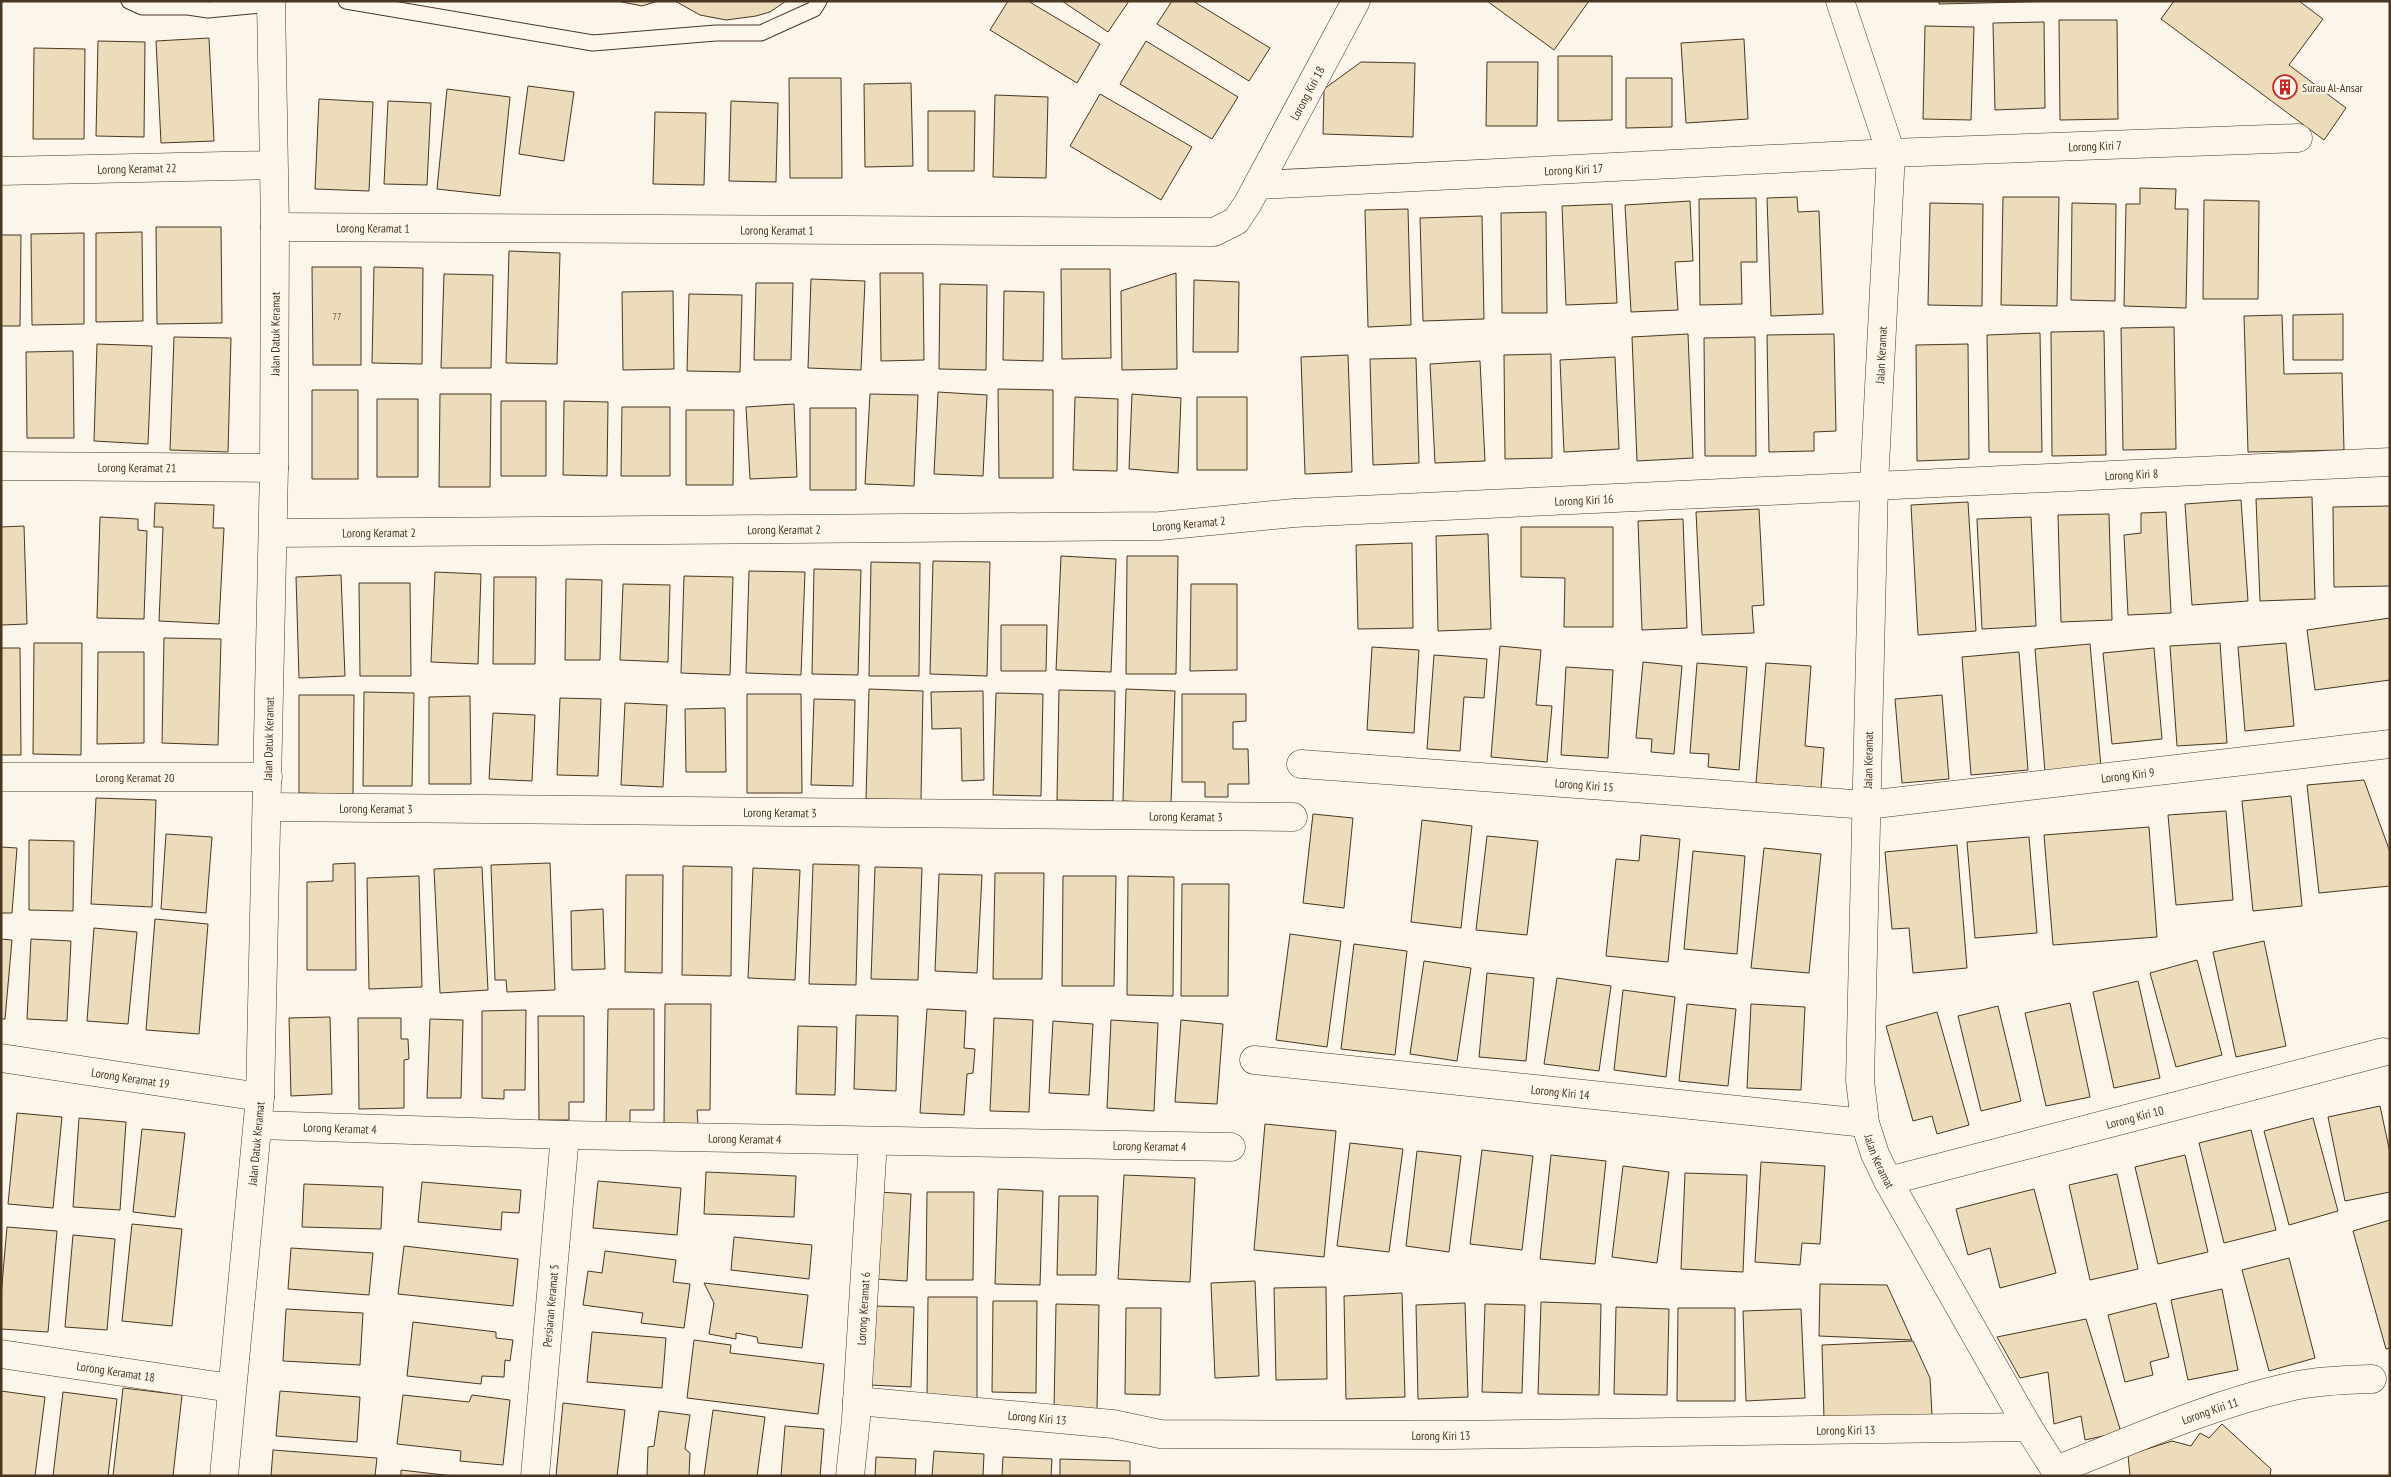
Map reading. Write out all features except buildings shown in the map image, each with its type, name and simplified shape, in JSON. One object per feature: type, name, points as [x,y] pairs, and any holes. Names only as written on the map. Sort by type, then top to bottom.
[{"type":"street","name":"Lorong Kiri 18","points":[[1258,185],[1356,1]]},
{"type":"street","name":"Jalan Keramat","points":[[1840,1],[1890,153],[1874,485],[1860,1080],[1865,1123],[1875,1154],[1888,1181],[2028,1427],[2057,1473]]},
{"type":"street","name":"Jalan Datuk Keramat","points":[[224,1476],[231,1388],[259,1125],[260,1097],[268,807],[274,468],[275,227],[271,3]]},
{"type":"street","name":"Lorong Kiri 7","points":[[1890,153],[2298,138]]},
{"type":"street","name":"Lorong Kiri 17","points":[[1258,185],[1890,153]]},
{"type":"street","name":"Lorong Keramat 22","points":[[1,171],[273,165]]},
{"type":"street","name":"Lorong Keramat 1","points":[[275,227],[1214,232],[1236,221],[1258,185]]},
{"type":"street","name":"Lorong Kiri 8","points":[[1874,485],[2390,462]]},
{"type":"street","name":"Lorong Keramat 21","points":[[1,466],[274,468]]},
{"type":"street","name":"Lorong Kiri 16","points":[[1294,513],[1874,485]]},
{"type":"street","name":"Lorong Keramat 2","points":[[273,533],[1160,526],[1294,513]]},
{"type":"street","name":"Lorong Kiri 9","points":[[1867,805],[2390,744]]},
{"type":"street","name":"Lorong Kiri 15","points":[[1301,764],[1867,805]]},
{"type":"street","name":"Lorong Keramat 20","points":[[1,777],[268,777]]},
{"type":"street","name":"Lorong Keramat 3","points":[[268,807],[1293,818]]},
{"type":"street","name":"Lorong Kiri 10","points":[[1888,1181],[2383,1052]]},
{"type":"street","name":"Lorong Keramat 19","points":[[1,1058],[260,1097]]},
{"type":"street","name":"Lorong Kiri 14","points":[[1254,1060],[1865,1123]]},
{"type":"street","name":"Lorong Keramat 4","points":[[259,1125],[565,1135],[1231,1148]]},
{"type":"street","name":"Persiaran Keramat 5","points":[[535,1476],[565,1135]]},
{"type":"street","name":"Lorong Keramat 6","points":[[850,1476],[857,1401],[873,1141]]},
{"type":"street","name":"Lorong Keramat 18","points":[[1,1354],[231,1388]]},
{"type":"street","name":"Lorong Kiri 11","points":[[2057,1473],[2218,1408],[2287,1387],[2372,1379]]},
{"type":"street","name":"Lorong Kiri 13","points":[[857,1401],[1113,1424],[1160,1434],[1450,1435],[2028,1427]]},
{"type":"lane","points":[[130,1],[142,7],[188,4],[208,10],[271,3]]},
{"type":"lane","points":[[346,1],[593,43],[716,33],[761,33],[814,9],[819,1]]},
{"type":"place","name":"Surau Al-Ansar","points":[[2285,87]]}]
